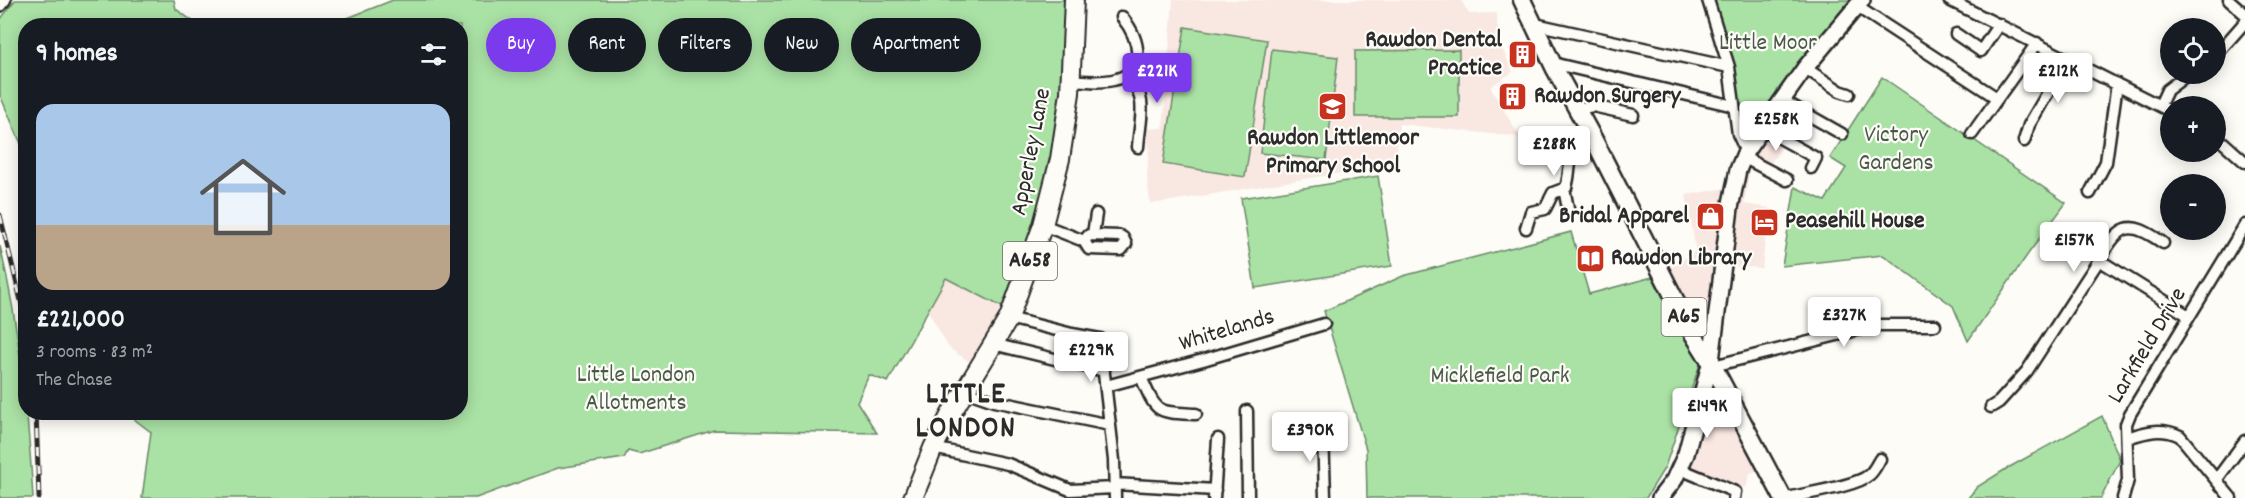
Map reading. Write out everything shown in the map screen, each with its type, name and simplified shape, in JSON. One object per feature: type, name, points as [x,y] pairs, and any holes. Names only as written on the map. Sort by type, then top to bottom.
[{"type":"highway","name":"Apperley Lane","points":[[913,498],[933,448],[1009,318],[1044,225],[1060,159],[1070,80],[1074,0]]},
{"type":"main road","name":"A65","points":[[1522,0],[1552,63],[1593,138],[1690,329],[1712,364],[1786,498]]},
{"type":"main road","points":[[1660,498],[1680,469],[1712,364],[1733,187],[1744,154],[1805,68],[1859,3]]},
{"type":"main road","points":[[1701,398],[1715,393],[1729,396]]},
{"type":"street","points":[[0,6],[5,0]]},
{"type":"street","points":[[1708,0],[1729,67],[1738,134],[1744,154],[1787,180]]},
{"type":"street","points":[[1949,0],[2160,105]]},
{"type":"street","points":[[2229,0],[2245,15]]},
{"type":"street","points":[[1859,3],[1997,98]]},
{"type":"street","points":[[1070,80],[1099,82],[1116,80],[1128,74],[1138,55],[1137,44],[1134,33],[1122,17]]},
{"type":"street","points":[[2226,44],[2245,22]]},
{"type":"street","points":[[1534,24],[1729,67]]},
{"type":"street","points":[[1956,34],[1981,51],[1999,24]]},
{"type":"street","points":[[1972,134],[2037,43]]},
{"type":"street","points":[[2024,141],[2029,125],[2068,58]]},
{"type":"street","points":[[1552,63],[1734,106]]},
{"type":"street","points":[[1805,68],[1840,91],[1849,94]]},
{"type":"street","points":[[1128,74],[1137,87],[1143,110],[1139,125],[1138,147]]},
{"type":"street","points":[[2090,193],[2106,162],[2117,84]]},
{"type":"street","points":[[2164,96],[2167,90],[2175,84]]},
{"type":"street","points":[[1782,99],[1842,134]]},
{"type":"street","points":[[1577,108],[1593,106],[1633,115]]},
{"type":"street","points":[[1762,128],[1816,158],[1811,168]]},
{"type":"street","points":[[1568,209],[1564,188],[1570,173],[1570,155],[1576,147],[1593,138]]},
{"type":"street","points":[[2226,145],[2245,162]]},
{"type":"street","points":[[1526,228],[1532,212],[1545,209],[1553,193],[1564,188]]},
{"type":"street","points":[[1044,225],[1088,238],[1096,214]]},
{"type":"street","name":"Larkfield Drive","points":[[2123,498],[2128,480],[2126,424],[2130,414],[2245,225]]},
{"type":"street","points":[[1991,407],[2000,402],[2027,370],[2112,238],[2121,231],[2133,227],[2146,231],[2163,243]]},
{"type":"street","points":[[2099,260],[2189,316]]},
{"type":"street","points":[[1009,318],[1100,339],[1115,490]]},
{"type":"street","name":"Whitelands","points":[[1106,386],[1324,324]]},
{"type":"street","points":[[1712,364],[1877,325],[1935,325]]},
{"type":"street","points":[[993,344],[1104,371]]},
{"type":"street","points":[[1142,377],[1153,404],[1166,412],[1196,414]]},
{"type":"street","points":[[965,390],[994,401],[1110,424]]},
{"type":"street","points":[[1247,411],[1248,498]]},
{"type":"street","points":[[1309,420],[1321,426],[1323,430],[1325,498]]},
{"type":"street","points":[[2127,438],[2160,430],[2180,435],[2231,498]]},
{"type":"street","points":[[933,448],[1008,464],[1070,490],[1214,494],[1218,439]]},
{"type":"street","points":[[2217,479],[2245,441]]},
{"type":"street","points":[[1786,498],[1844,486],[1869,475],[1880,459]]},
{"type":"street","points":[[1680,469],[1735,492],[1734,498]]},
{"type":"shaded area","name":"Rawdon Littlemoor Primary School","points":[[1173,0],[1461,0],[1469,14],[1497,13],[1498,40],[1513,72],[1490,87],[1520,137],[1399,124],[1396,164],[1150,203],[1147,177],[1149,145],[1143,129],[1163,128]]},
{"type":"shaded area","points":[[1781,108],[1803,118],[1769,165],[1750,168],[1744,204],[1769,208],[1762,268],[1730,266],[1713,373],[1759,470],[1750,473],[1746,488],[1689,470],[1698,442],[1702,335],[1669,269],[1696,251],[1686,195],[1726,188]]},
{"type":"shaded area","points":[[946,277],[1002,307],[971,363],[949,348],[928,311]]},
{"type":"green space","points":[[15,0],[174,0],[176,9],[188,18],[18,18],[18,137],[0,95],[0,20]]},
{"type":"green space","name":"Little London Allotments","points":[[393,0],[1068,0],[1061,101],[1048,176],[1029,241],[1002,307],[946,278],[888,382],[869,375],[857,402],[877,433],[714,430],[639,454],[628,451],[624,458],[558,468],[476,498],[142,498],[151,432],[135,420],[468,420],[468,18],[348,18]]},
{"type":"green space","name":"Little Moor","points":[[1708,0],[1863,0],[1746,151]]},
{"type":"green space","points":[[1185,27],[1267,40],[1245,177],[1163,164]]},
{"type":"green space","points":[[1272,49],[1338,57],[1326,160],[1260,153]]},
{"type":"green space","points":[[1459,50],[1459,117],[1355,117],[1355,51]]},
{"type":"green space","name":"Victory Gardens","points":[[1882,77],[2066,203],[1968,341],[1953,306],[1883,255],[1782,266],[1795,187],[1825,201],[1846,168],[1830,158]]},
{"type":"green space","points":[[1378,176],[1392,266],[1255,288],[1241,198]]},
{"type":"green space","name":"Micklefield Park","points":[[1571,232],[1589,294],[1653,277],[1700,364],[1665,467],[1646,498],[1367,498],[1366,449],[1324,311],[1403,276]]},
{"type":"green space","points":[[0,246],[18,344],[18,420],[27,420],[33,498],[0,498]]},
{"type":"green space","points":[[2102,416],[2120,460],[2101,498],[1968,498],[1977,487],[2006,469]]},
{"type":"railway","points":[[0,215],[18,289]]},
{"type":"railway","points":[[36,420],[39,498]]},
{"type":"place","name":"Rawdon Dental Practice","points":[[1523,55]]},
{"type":"place","name":"Rawdon Surgery","points":[[1513,97]]},
{"type":"place","name":"Rawdon Littlemoor Primary School","points":[[1333,106]]},
{"type":"place","name":"Bridal Apparel","points":[[1710,217]]},
{"type":"place","name":"Peasehill House","points":[[1764,222]]},
{"type":"place","name":"Rawdon Library","points":[[1590,259]]},
{"type":"district","name":"LITTLE LONDON","points":[[966,413]]}]
